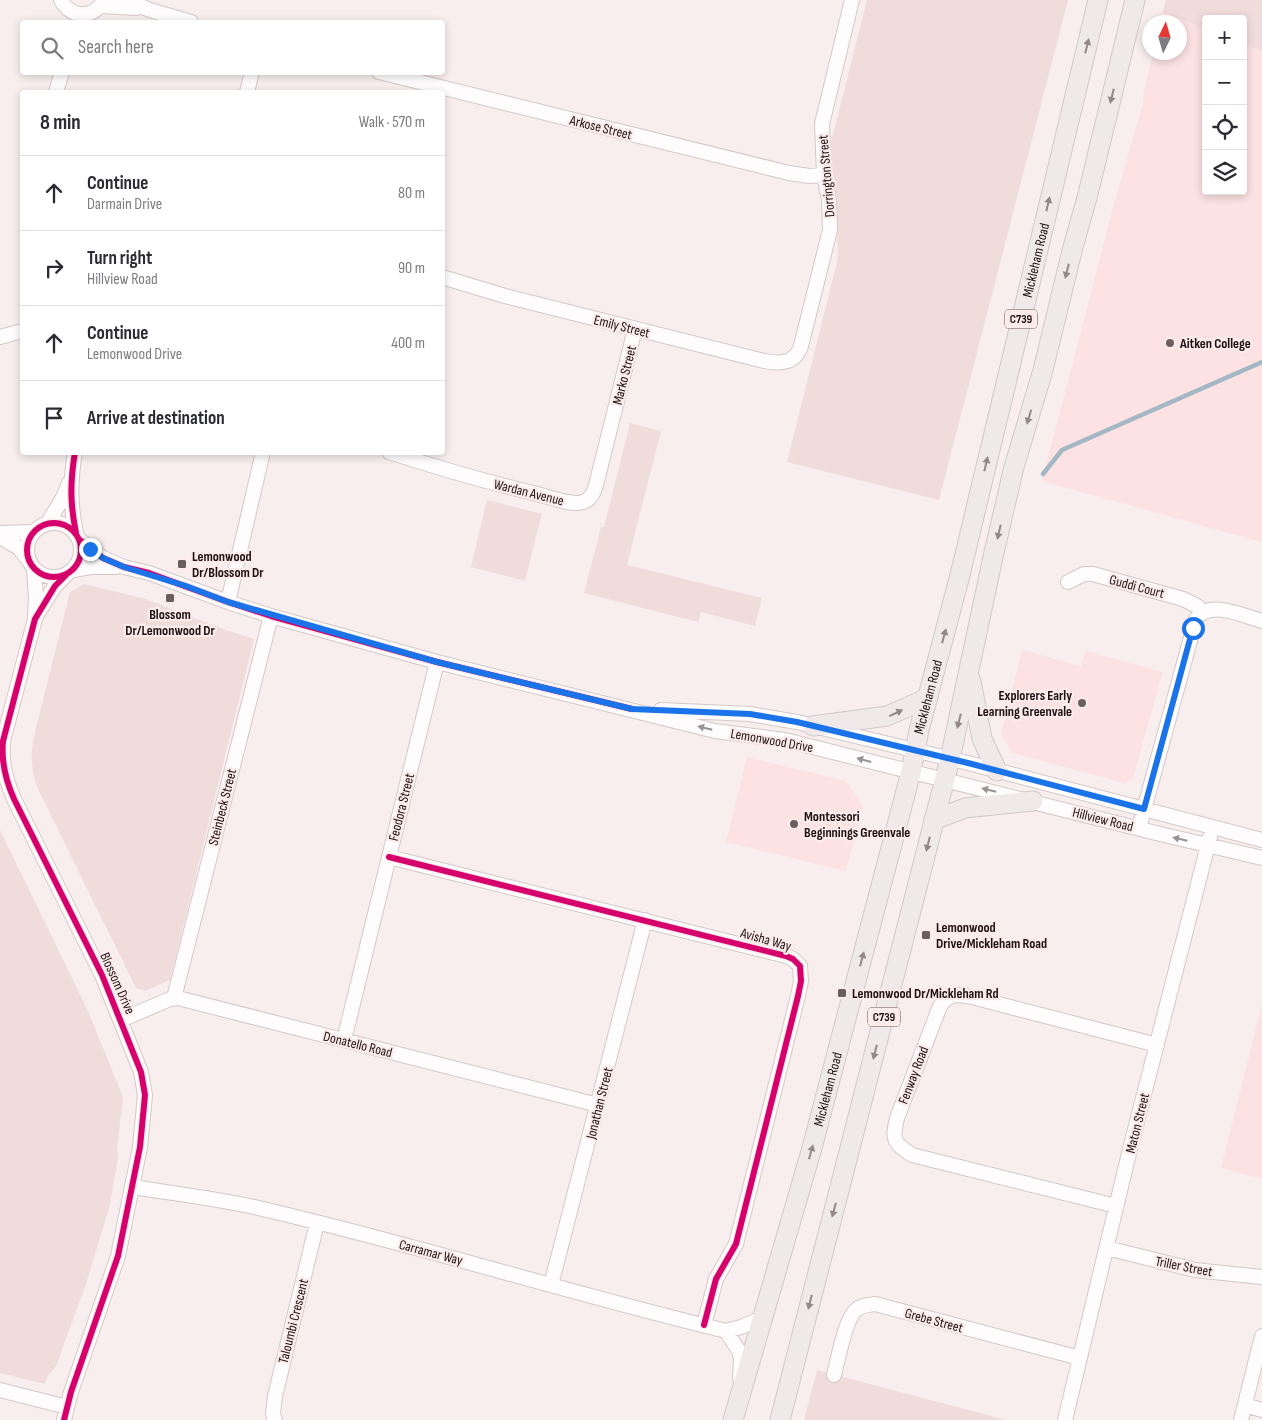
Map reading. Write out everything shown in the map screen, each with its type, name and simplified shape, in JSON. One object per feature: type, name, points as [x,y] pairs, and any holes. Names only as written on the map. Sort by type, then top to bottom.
[{"type":"main road","name":"Mickleham Road","points":[[733,1420],[740,1390],[814,1139],[911,772],[1098,0]]},
{"type":"main road","name":"C739","points":[[780,1420],[950,759],[992,557],[1014,467],[1043,370],[1135,0]]},
{"type":"main road","points":[[969,673],[982,738],[997,771]]},
{"type":"main road","points":[[813,726],[887,716],[928,698]]},
{"type":"main road","points":[[934,820],[965,808],[1033,801]]},
{"type":"street","points":[[126,0],[150,10],[184,20]]},
{"type":"street","name":"Dorrington Street","points":[[800,351],[830,230],[829,200],[824,175],[823,116],[847,1]]},
{"type":"street","points":[[63,3],[76,14],[94,10],[150,10]]},
{"type":"street","points":[[63,3],[67,20]]},
{"type":"street","points":[[57,90],[61,75]]},
{"type":"street","points":[[248,90],[251,75]]},
{"type":"street","name":"Arkose Street","points":[[391,75],[789,173],[809,176],[824,175]]},
{"type":"street","name":"Emily Street","points":[[445,278],[505,296],[775,363],[788,362],[800,351]]},
{"type":"street","name":"Marko Street","points":[[613,420],[635,329]]},
{"type":"street","points":[[0,337],[20,332]]},
{"type":"street","name":"Wardan Avenue","points":[[399,455],[484,481],[579,503],[587,500],[595,489],[613,420]]},
{"type":"street","points":[[46,524],[64,496],[70,480],[74,455]]},
{"type":"street","points":[[228,602],[263,455]]},
{"type":"street","points":[[0,538],[19,548],[32,566],[41,574],[49,577],[58,577],[70,573],[78,564],[81,556],[72,512],[70,480]]},
{"type":"street","points":[[32,566],[27,547],[34,532],[39,527],[46,524],[62,524],[78,536]]},
{"type":"street","points":[[0,533],[34,532]]},
{"type":"street","name":"Lemonwood Drive","points":[[78,536],[103,558],[124,567],[177,583],[271,616],[437,662],[715,731],[785,740],[944,780]]},
{"type":"street","name":"Blossom Drive","points":[[32,566],[36,598],[35,619],[2,741],[3,760],[10,788],[102,975],[141,1072],[145,1095],[144,1119],[133,1187],[118,1256],[65,1414]]},
{"type":"street","name":"Lemonwood Drive","points":[[70,573],[91,567],[124,567]]},
{"type":"street","name":"Blossom Drive","points":[[35,619],[55,586],[70,573]]},
{"type":"street","name":"Guddi Court","points":[[1068,582],[1084,574],[1093,574],[1183,599],[1197,606],[1203,612]]},
{"type":"street","points":[[1139,828],[1198,616],[1203,612],[1214,609],[1262,621]]},
{"type":"street","name":"Steinbeck Street","points":[[174,998],[271,616]]},
{"type":"street","name":"Feodora Street","points":[[344,1040],[437,662]]},
{"type":"street","name":"Lemonwood Drive","points":[[632,709],[750,714],[813,726],[950,759]]},
{"type":"street","name":"Hillview Road","points":[[950,759],[1262,840]]},
{"type":"street","name":"Hillview Road","points":[[944,780],[1262,858]]},
{"type":"street","name":"Maton Street","points":[[1064,1420],[1116,1206],[1213,827]]},
{"type":"street","name":"Avisha Way","points":[[389,857],[786,956],[797,962],[802,972],[801,981],[788,1042],[736,1244],[716,1279],[704,1325]]},
{"type":"street","name":"Jonathan Street","points":[[552,1285],[646,920]]},
{"type":"street","name":"Fenway Road","points":[[1116,1206],[912,1155],[899,1147],[894,1134],[897,1118],[940,1006],[946,998],[952,995],[972,997],[1157,1046]]},
{"type":"street","points":[[121,1020],[174,998]]},
{"type":"street","name":"Donatello Road","points":[[174,998],[598,1105]]},
{"type":"street","name":"Carramar Way","points":[[133,1187],[244,1205],[317,1222],[726,1330],[741,1327],[762,1318]]},
{"type":"street","name":"Taloumbi Crescent","points":[[276,1420],[273,1414],[275,1396],[317,1222]]},
{"type":"street","name":"Triller Street","points":[[1107,1248],[1195,1270],[1262,1277]]},
{"type":"street","name":"Grebe Street","points":[[834,1375],[849,1321],[855,1311],[863,1306],[875,1304],[1080,1358]]},
{"type":"street","points":[[726,1330],[739,1351],[741,1358],[740,1390]]},
{"type":"street","points":[[1241,1420],[1262,1336]]},
{"type":"street","points":[[0,1390],[65,1414]]},
{"type":"street","points":[[1245,1405],[1262,1410]]},
{"type":"shaded area","points":[[867,0],[1068,0],[939,500],[787,462],[837,262],[836,219],[828,154]]},
{"type":"shaded area","points":[[1166,0],[1262,0],[1262,51],[1247,45],[1247,15],[1202,15],[1202,27],[1187,21],[1187,15],[1171,15],[1163,12]]},
{"type":"shaded area","name":"Aitken College","points":[[1187,21],[1202,27],[1202,195],[1247,195],[1247,45],[1262,51],[1262,542],[1042,481],[1114,204],[1143,103],[1151,60],[1187,60]]},
{"type":"shaded area","points":[[630,423],[661,431],[627,565],[762,598],[755,626],[701,612],[698,622],[584,593],[601,527],[604,527]]},
{"type":"shaded area","points":[[487,500],[542,514],[525,581],[471,567]]},
{"type":"shaded area","points":[[84,584],[146,599],[254,639],[170,980],[145,991],[136,988],[38,789],[33,771],[33,740],[70,592]]},
{"type":"shaded area","name":"Explorers Early Learning Greenvale","points":[[1022,650],[1081,666],[1086,651],[1163,672],[1133,778],[1125,783],[1012,753],[1001,734]]},
{"type":"shaded area","name":"Montessori Beginnings Greenvale","points":[[747,757],[846,781],[863,807],[846,871],[726,842]]},
{"type":"shaded area","points":[[0,830],[88,1011],[123,1097],[117,1149],[118,1159],[109,1208],[86,1284],[56,1366],[47,1377],[45,1384],[0,1373]]},
{"type":"shaded area","points":[[1262,1004],[1262,1179],[1221,1168]]},
{"type":"shaded area","points":[[817,1370],[1006,1420],[804,1420]]},
{"type":"waterway","points":[[1043,474],[1062,450],[1262,362]]},
{"type":"cycle path","points":[[75,455],[71,493],[76,533]]},
{"type":"cycle path","points":[[49,523],[59,523],[69,527],[77,535],[81,550],[77,565],[69,573],[59,577],[49,577],[39,573],[31,565],[27,555],[27,545],[31,535],[39,527],[49,523]]},
{"type":"cycle path","points":[[80,540],[103,558],[124,567],[149,573],[271,616],[437,662],[632,709]]},
{"type":"cycle path","points":[[64,1420],[71,1392],[118,1256],[140,1147],[145,1095],[141,1072],[102,975],[14,799],[6,778],[3,763],[3,741],[35,619],[55,586],[66,575]]},
{"type":"cycle path","points":[[389,857],[786,956],[793,959],[800,966],[801,981],[798,996],[736,1244],[716,1279],[704,1325]]},
{"type":"place","name":"Aitken College","points":[[1170,343]]},
{"type":"place","name":"Lemonwood Dr/Blossom Dr","points":[[182,564]]},
{"type":"place","name":"Blossom Dr/Lemonwood Dr","points":[[170,598]]},
{"type":"place","name":"Explorers Early Learning Greenvale","points":[[1082,703]]},
{"type":"place","name":"Montessori Beginnings Greenvale","points":[[794,824]]},
{"type":"place","name":"Lemonwood Drive/Mickleham Road","points":[[926,935]]},
{"type":"place","name":"Lemonwood Dr/Mickleham Rd","points":[[842,993]]},
{"type":"route","points":[[90,549],[103,558],[124,567],[149,573],[228,602],[271,616],[437,662],[632,709],[750,714],[797,722],[972,764],[1144,809],[1193,628]]}]
